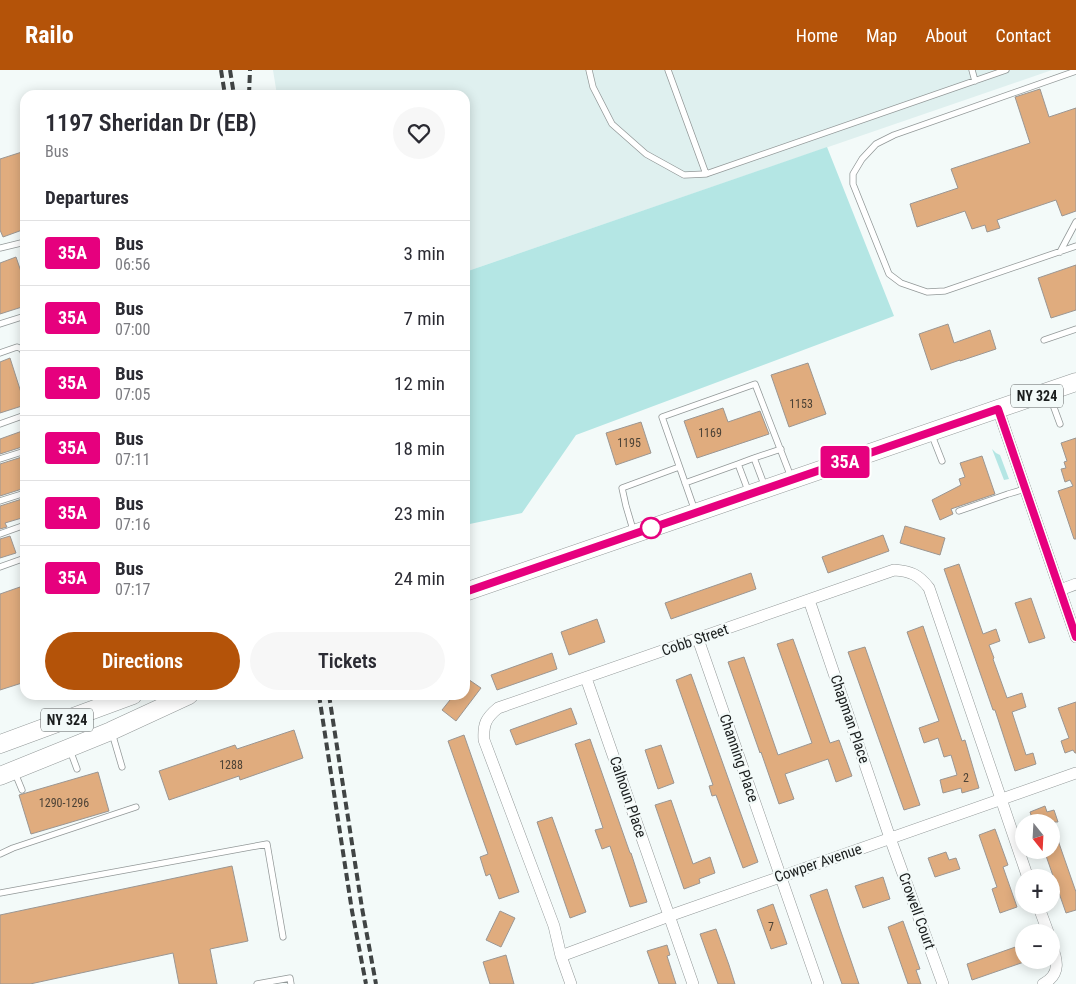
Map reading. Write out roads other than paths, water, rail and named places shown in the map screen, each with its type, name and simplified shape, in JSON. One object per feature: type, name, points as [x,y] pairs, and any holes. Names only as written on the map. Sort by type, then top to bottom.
[{"type":"main road","name":"NY 324","points":[[470,590],[1076,384]]},
{"type":"main road","name":"NY 324","points":[[7,773],[111,731],[179,700]]},
{"type":"main road","name":"NY 324","points":[[0,744],[97,702]]},
{"type":"street","points":[[998,409],[1076,637]]},
{"type":"street","name":"Cobb Street","points":[[560,956],[554,926],[484,740],[486,722],[498,708],[894,570],[905,571],[914,574],[929,588],[1001,799]]},
{"type":"street","points":[[1060,590],[1076,584]]},
{"type":"street","name":"Chapman Place","points":[[808,600],[890,838]]},
{"type":"street","name":"Channing Place","points":[[698,639],[818,984]]},
{"type":"street","name":"Calhoun Place","points":[[586,678],[693,984]]},
{"type":"street","name":"Cowper Avenue","points":[[560,956],[1076,773]]},
{"type":"street","points":[[1001,799],[1025,869]]},
{"type":"street","name":"Crowell Court","points":[[890,838],[942,984]]},
{"type":"street","points":[[560,956],[571,984]]},
{"type":"street","points":[[1043,984],[1053,975],[1055,969]]},
{"type":"lane","points":[[589,70],[593,87],[612,124],[646,154],[684,175],[706,174],[1006,70]]},
{"type":"lane","points":[[668,70],[706,174]]},
{"type":"lane","points":[[972,70],[976,81]]},
{"type":"lane","points":[[1076,71],[894,135],[876,144],[862,159],[853,174],[853,184],[889,274],[901,283],[927,292],[945,291],[1076,246]]},
{"type":"lane","points":[[1060,252],[1076,222]]},
{"type":"lane","points":[[0,248],[20,243]]},
{"type":"lane","points":[[0,324],[20,318]]},
{"type":"lane","points":[[1044,340],[1076,329]]},
{"type":"lane","points":[[0,353],[17,347],[20,348]]},
{"type":"lane","points":[[696,513],[662,416],[755,384],[792,480]]},
{"type":"lane","points":[[1048,392],[1060,424]]},
{"type":"lane","points":[[0,424],[20,417]]},
{"type":"lane","points":[[931,432],[942,462]]},
{"type":"lane","points":[[685,483],[781,449]]},
{"type":"lane","points":[[0,459],[20,453]]},
{"type":"lane","points":[[754,458],[757,492]]},
{"type":"lane","points":[[738,464],[757,492]]},
{"type":"lane","points":[[634,534],[622,488],[679,467]]},
{"type":"lane","points":[[959,511],[1025,489]]},
{"type":"lane","points":[[0,502],[20,495]]},
{"type":"lane","points":[[0,534],[20,527]]},
{"type":"lane","points":[[0,567],[20,560]]},
{"type":"lane","points":[[111,731],[122,767]]},
{"type":"lane","points":[[69,748],[77,769]]},
{"type":"lane","points":[[7,773],[22,790]]},
{"type":"lane","points":[[0,854],[13,848],[136,808]]},
{"type":"lane","points":[[0,893],[267,844],[283,937]]},
{"type":"lane","points":[[257,984],[290,978],[291,984]]},
{"type":"railway","points":[[221,70],[224,90]]},
{"type":"railway","points":[[230,70],[233,90]]},
{"type":"railway","points":[[249,90],[250,70]]},
{"type":"railway","points":[[320,700],[352,911],[366,984]]},
{"type":"railway","points":[[330,700],[362,908],[376,984]]}]
